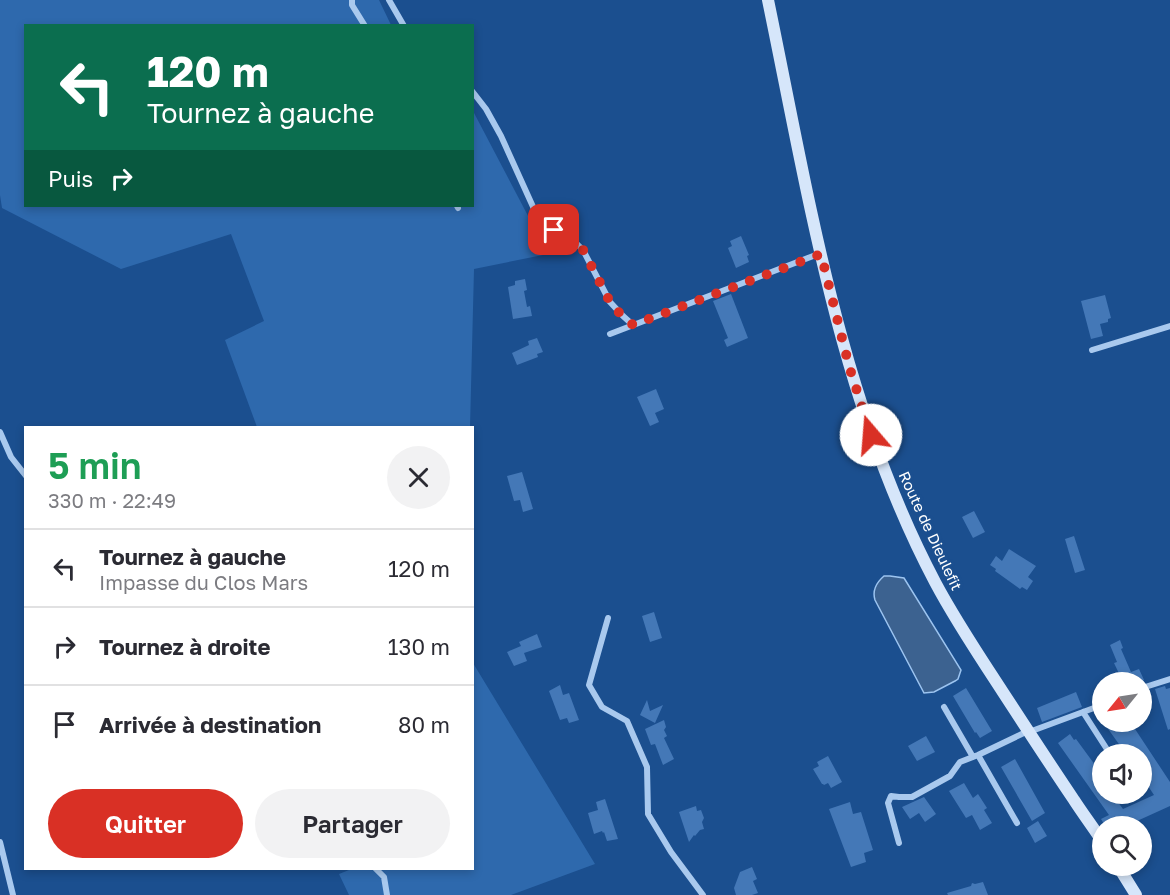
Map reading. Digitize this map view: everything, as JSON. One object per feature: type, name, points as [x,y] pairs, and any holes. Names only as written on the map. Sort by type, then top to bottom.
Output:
[{"type":"main road","name":"Route de Dieulefit","points":[[768,0],[821,254],[849,366],[871,435],[897,503],[940,592],[1028,731],[1092,826]]},
{"type":"main road","name":"Route de Dieulefit","points":[[1074,799],[1092,834]]},
{"type":"main road","points":[[1116,876],[1127,895]]},
{"type":"main road","points":[[1124,876],[1136,895]]},
{"type":"street","points":[[352,0],[352,5],[364,24]]},
{"type":"street","points":[[389,0],[403,24]]},
{"type":"street","points":[[474,94],[486,109],[501,136],[539,220],[570,237],[583,250],[610,302],[633,325]]},
{"type":"street","points":[[610,334],[821,254]]},
{"type":"street","points":[[1092,350],[1170,326]]},
{"type":"street","points":[[0,432],[11,457],[24,473]]},
{"type":"street","points":[[608,618],[589,685],[602,707],[627,721],[647,767],[648,814],[671,852],[703,895]]},
{"type":"street","points":[[1152,685],[1170,679]]},
{"type":"street","points":[[944,707],[1017,823]]},
{"type":"street","points":[[899,843],[888,803],[891,796],[899,798],[912,796],[950,776],[960,762],[1028,731],[1092,709]]},
{"type":"street","points":[[1083,712],[1104,744]]},
{"type":"street","points":[[0,842],[13,895]]},
{"type":"street","points":[[377,870],[384,877],[387,895]]},
{"type":"shaded area","points":[[0,0],[379,0],[391,24],[24,24],[24,207],[474,207],[474,113],[548,254],[474,269],[470,426],[257,426],[225,340],[264,321],[231,234],[121,269],[2,208],[0,195]]},
{"type":"shaded area","points":[[884,576],[904,578],[961,670],[958,679],[934,692],[924,693],[875,600],[876,586]]},
{"type":"shaded area","points":[[474,665],[595,864],[511,895],[349,895],[339,874],[349,870],[474,870]]},
{"type":"building","points":[[741,236],[749,255],[747,256],[749,262],[736,268],[728,248],[732,246],[730,241]]},
{"type":"building","points":[[525,279],[527,290],[524,291],[527,307],[530,306],[532,316],[513,319],[508,287],[515,285],[515,281]]},
{"type":"building","points":[[731,294],[748,338],[727,347],[724,340],[728,338],[713,301]]},
{"type":"building","points":[[1105,295],[1111,318],[1108,322],[1100,324],[1103,336],[1091,339],[1081,301]]},
{"type":"building","points":[[537,338],[543,352],[537,354],[538,357],[517,365],[512,353],[529,345],[528,341]]},
{"type":"building","points":[[656,389],[664,409],[655,413],[659,422],[650,426],[637,397]]},
{"type":"building","points":[[522,472],[533,509],[523,512],[520,500],[514,501],[507,476]]},
{"type":"building","points":[[974,511],[985,532],[973,538],[962,517]]},
{"type":"building","points":[[1074,536],[1085,570],[1075,573],[1065,539]]},
{"type":"building","points":[[1009,549],[1036,566],[1028,577],[1033,581],[1027,590],[1022,587],[1020,589],[990,565],[996,556],[1002,561]]},
{"type":"building","points":[[654,612],[662,638],[650,642],[642,616]]},
{"type":"building","points":[[537,634],[542,647],[524,653],[527,661],[514,666],[507,652],[521,646],[519,642]]},
{"type":"building","points":[[1120,640],[1123,648],[1121,649],[1131,672],[1118,672],[1110,645]]},
{"type":"building","points":[[560,685],[563,695],[569,693],[579,720],[569,723],[567,718],[560,720],[549,691]]},
{"type":"building","points":[[1165,686],[1166,689],[1170,688],[1170,729],[1168,730],[1155,689]]},
{"type":"building","points":[[966,688],[992,731],[980,738],[953,696]]},
{"type":"building","points":[[1076,692],[1082,707],[1042,722],[1037,708]]},
{"type":"building","points":[[647,700],[650,711],[663,705],[655,723],[640,715]]},
{"type":"building","points":[[664,720],[666,727],[664,730],[667,736],[664,738],[674,759],[663,765],[655,744],[651,745],[645,729]]},
{"type":"building","points":[[1110,732],[1137,732],[1145,744],[1119,744]]},
{"type":"building","points":[[1070,734],[1074,740],[1076,739],[1092,761],[1092,791],[1058,743]]},
{"type":"building","points":[[926,736],[935,752],[917,761],[908,746]]},
{"type":"building","points":[[1152,755],[1170,782],[1170,806],[1148,816],[1107,816],[1109,815],[1101,804],[1119,804],[1123,809],[1134,804],[1152,804],[1154,795],[1152,792]]},
{"type":"building","points":[[828,756],[842,782],[831,788],[828,783],[822,784],[813,769],[819,766],[817,762]]},
{"type":"building","points":[[1015,759],[1045,813],[1032,821],[1001,767]]},
{"type":"building","points":[[964,783],[973,798],[978,794],[987,808],[984,810],[992,823],[980,830],[972,815],[966,818],[949,791]]},
{"type":"building","points":[[924,797],[936,814],[925,822],[919,813],[910,819],[902,807]]},
{"type":"building","points":[[605,799],[618,839],[607,841],[602,831],[594,834],[588,813],[598,810],[596,802]]},
{"type":"building","points":[[850,802],[853,814],[861,812],[873,850],[864,853],[866,862],[851,867],[829,809]]},
{"type":"building","points":[[696,806],[697,811],[701,810],[704,818],[702,822],[704,829],[694,835],[689,842],[679,812]]},
{"type":"building","points":[[1038,821],[1047,836],[1035,843],[1027,828]]},
{"type":"building","points":[[752,867],[757,879],[753,881],[758,893],[736,895],[734,888],[740,872]]},
{"type":"building","points":[[983,882],[988,895],[948,895],[947,893],[971,886],[972,883]]},
{"type":"route","points":[[554,230],[570,237],[583,250],[610,302],[633,325],[821,254],[849,366],[871,435]]}]
